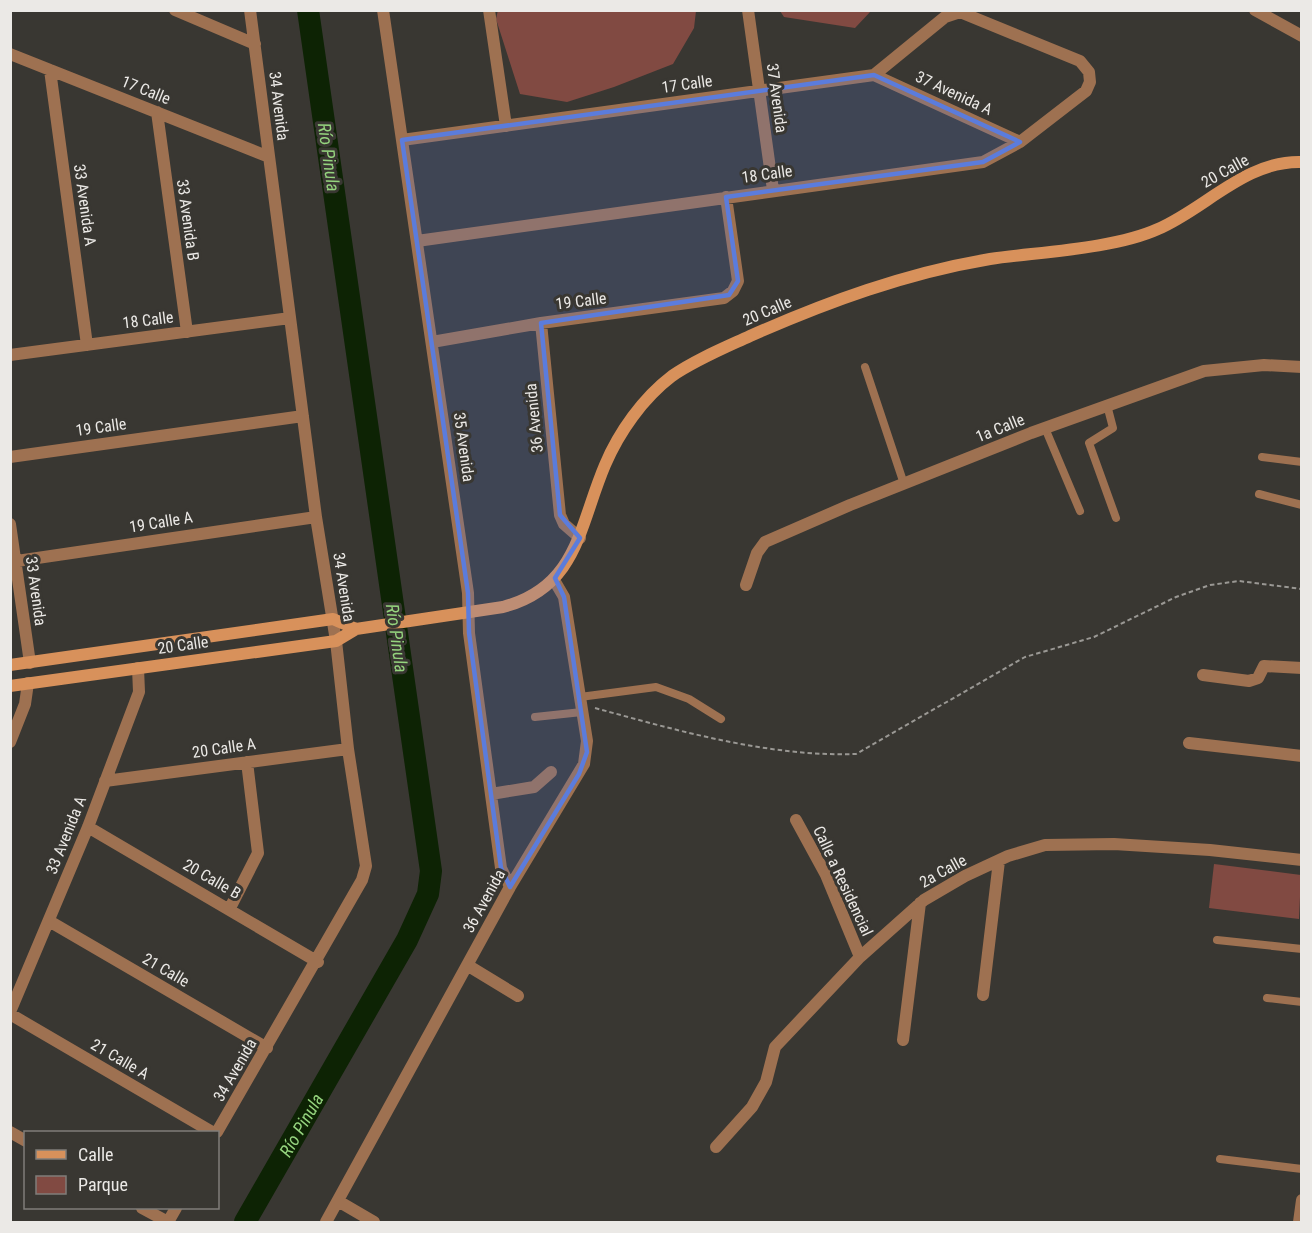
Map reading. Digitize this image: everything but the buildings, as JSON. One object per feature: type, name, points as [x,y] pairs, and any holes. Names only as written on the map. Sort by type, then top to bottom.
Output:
[{"type":"main road","name":"20 Calle","points":[[10,686],[336,641],[356,629],[469,613],[525,602],[554,580],[566,564],[580,538],[605,464],[635,413],[671,377],[718,350],[783,321],[864,290],[931,270],[1120,240],[1157,230],[1229,185],[1263,170],[1302,162]]},
{"type":"main road","name":"20 Calle","points":[[10,666],[333,619]]},
{"type":"main road","points":[[333,619],[356,629]]},
{"type":"main road","points":[[28,683],[32,672],[74,657]]},
{"type":"street","points":[[175,10],[255,44]]},
{"type":"street","name":"34 Avenida","points":[[219,1131],[318,962],[362,880],[366,866],[348,749],[333,619],[316,517],[250,10]]},
{"type":"street","name":"35 Avenida","points":[[383,10],[468,593],[469,633],[501,868],[510,886]]},
{"type":"street","points":[[489,10],[506,126]]},
{"type":"street","name":"37 Avenida","points":[[748,10],[773,190]]},
{"type":"street","points":[[1255,10],[1302,36]]},
{"type":"street","name":"18 Calle","points":[[417,241],[983,162],[1020,142],[1086,91],[1090,77],[1087,68],[1080,61],[965,12],[955,12],[945,17],[874,75]]},
{"type":"street","name":"17 Calle","points":[[10,54],[269,158]]},
{"type":"street","name":"33 Avenida A","points":[[50,70],[87,345]]},
{"type":"street","name":"17 Calle","points":[[402,140],[874,75]]},
{"type":"street","name":"37 Avenida A","points":[[874,75],[1020,142]]},
{"type":"street","name":"33 Avenida B","points":[[157,112],[187,332]]},
{"type":"street","name":"19 Calle","points":[[432,342],[541,323],[719,300],[733,291],[738,281],[726,197]]},
{"type":"street","name":"18 Calle","points":[[10,355],[290,318]]},
{"type":"street","name":"36 Avenida","points":[[541,323],[560,515],[564,524],[580,538]]},
{"type":"street","name":"1a Calle","points":[[746,585],[758,553],[765,542],[1045,428],[1204,371],[1264,364],[1302,367]]},
{"type":"street","name":"19 Calle","points":[[10,457],[303,416]]},
{"type":"street","name":"19 Calle A","points":[[13,562],[316,517]]},
{"type":"street","name":"33 Avenida","points":[[10,524],[13,562],[30,663]]},
{"type":"street","name":"36 Avenida","points":[[326,1222],[510,886],[584,764],[587,741],[564,597],[554,580]]},
{"type":"street","points":[[1203,675],[1249,681],[1258,678],[1264,666],[1302,668]]},
{"type":"street","name":"33 Avenida A","points":[[10,1013],[88,827],[139,692],[138,668]]},
{"type":"street","points":[[10,742],[25,704],[28,683]]},
{"type":"street","points":[[1189,743],[1302,756]]},
{"type":"street","name":"20 Calle A","points":[[105,781],[348,749]]},
{"type":"street","points":[[230,908],[258,854],[247,762]]},
{"type":"street","points":[[491,794],[534,787],[551,772]]},
{"type":"street","name":"Calle a Residencial","points":[[796,820],[826,875],[860,957]]},
{"type":"street","name":"20 Calle B","points":[[88,827],[230,908],[318,962]]},
{"type":"street","name":"2a Calle","points":[[716,1147],[752,1107],[766,1082],[775,1047],[860,957],[920,903],[965,876],[1045,845],[1114,844],[1210,850],[1302,860]]},
{"type":"street","points":[[983,995],[999,861]]},
{"type":"street","points":[[903,1040],[920,903]]},
{"type":"street","name":"21 Calle","points":[[49,921],[267,1048]]},
{"type":"street","points":[[467,965],[518,996]]},
{"type":"street","name":"21 Calle A","points":[[10,1013],[210,1131]]},
{"type":"street","points":[[10,1132],[24,1140]]},
{"type":"street","points":[[1299,1222],[1302,1200]]},
{"type":"street","points":[[338,1201],[374,1222]]},
{"type":"street","points":[[144,1209],[168,1222]]},
{"type":"lane","points":[[865,367],[904,484]]},
{"type":"lane","points":[[1107,405],[1113,428],[1089,443],[1116,518]]},
{"type":"lane","points":[[1045,428],[1080,511]]},
{"type":"lane","points":[[1262,457],[1302,462]]},
{"type":"lane","points":[[1258,494],[1302,505]]},
{"type":"lane","points":[[535,717],[656,687],[689,699],[721,719]]},
{"type":"lane","points":[[1216,940],[1302,949]]},
{"type":"lane","points":[[1267,998],[1302,1002]]},
{"type":"lane","points":[[1220,1159],[1302,1169]]},
{"type":"path","points":[[581,704],[709,739],[832,755],[856,754],[1025,657],[1094,637],[1176,597],[1210,585],[1239,581],[1302,589]]},
{"type":"highlighted area","points":[[874,75],[1020,142],[983,162],[726,197],[738,281],[729,295],[541,323],[560,515],[580,538],[555,578],[564,597],[587,752],[579,774],[510,887],[501,868],[469,633],[468,593],[402,140]]},
{"type":"green space","points":[[498,10],[696,11],[694,28],[673,64],[567,102],[520,94],[496,19]]},
{"type":"green space","points":[[780,11],[871,11],[855,28],[784,17]]},
{"type":"green space","points":[[1214,864],[1301,875],[1299,919],[1209,908]]},
{"type":"waterway","name":"Río Pinula","points":[[245,1222],[407,940],[428,894],[431,871],[308,10]]}]
